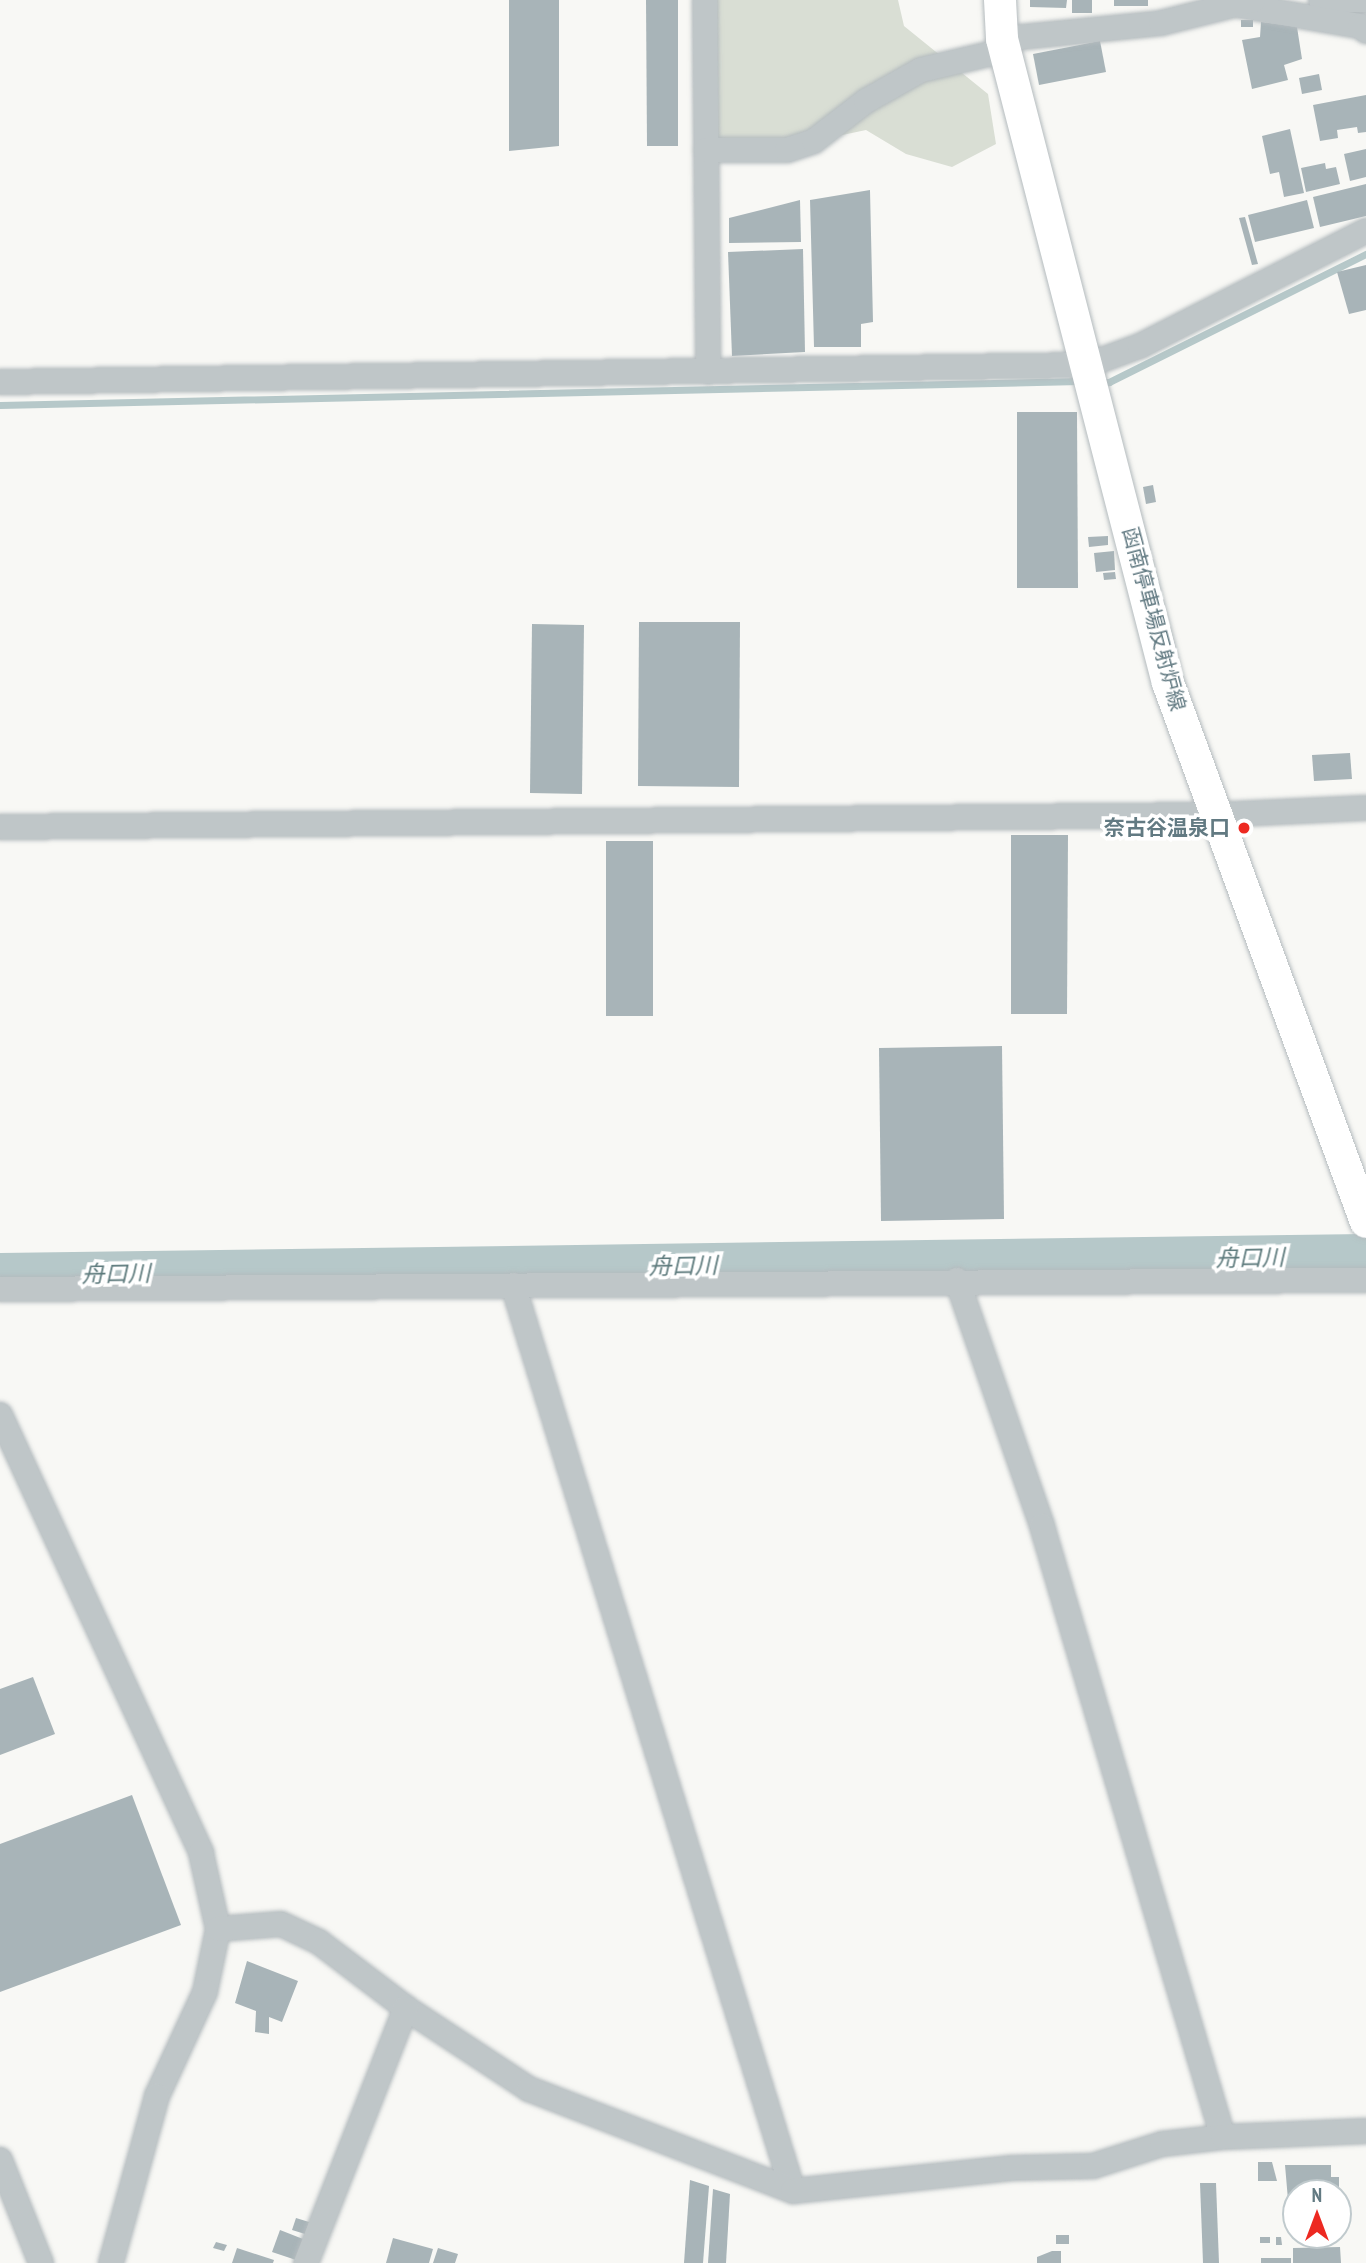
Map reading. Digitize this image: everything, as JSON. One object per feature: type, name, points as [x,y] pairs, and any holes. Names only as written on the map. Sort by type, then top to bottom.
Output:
[{"type":"main road","name":"函南停車場反射炉線","points":[[1000,0],[1004,44],[1168,683],[1366,1222]]},
{"type":"street","points":[[705,0],[708,372]]},
{"type":"street","points":[[1321,0],[1366,0]]},
{"type":"street","points":[[706,150],[787,150],[814,141],[866,101],[921,70],[1004,44],[1162,11],[1245,2],[1360,26],[1366,31]]},
{"type":"street","points":[[0,382],[708,372],[1091,375],[1140,346],[1366,231]]},
{"type":"street","points":[[0,827],[1216,815],[1366,808]]},
{"type":"street","points":[[0,1289],[957,1280],[1366,1280]]},
{"type":"street","points":[[957,1280],[1042,1526],[1223,2137]]},
{"type":"street","points":[[513,1285],[793,2191]]},
{"type":"street","points":[[0,1415],[201,1853],[218,1929],[205,1992],[157,2096],[111,2263]]},
{"type":"street","points":[[218,1929],[281,1924],[319,1942],[406,2008],[529,2089],[793,2191],[1012,2168],[1093,2166],[1162,2144],[1223,2137],[1366,2131]]},
{"type":"street","points":[[306,2263],[406,2008]]},
{"type":"street","points":[[0,2160],[41,2263]]},
{"type":"shaded area","points":[[706,0],[898,0],[904,26],[988,94],[996,144],[952,167],[906,154],[866,130],[814,141],[715,142]]},
{"type":"building","points":[[509,0],[559,0],[559,146],[509,151]]},
{"type":"building","points":[[646,0],[678,0],[678,146],[647,146]]},
{"type":"building","points":[[1030,0],[1067,0],[1066,8],[1030,7]]},
{"type":"building","points":[[1072,0],[1092,0],[1092,13],[1072,13]]},
{"type":"building","points":[[1114,0],[1148,0],[1148,6],[1114,6]]},
{"type":"building","points":[[1241,20],[1253,20],[1253,27],[1241,27]]},
{"type":"building","points":[[1261,22],[1297,27],[1302,59],[1284,65],[1288,80],[1252,89],[1242,40],[1260,37]]},
{"type":"building","points":[[1100,41],[1106,72],[1039,85],[1033,54]]},
{"type":"building","points":[[1319,74],[1322,90],[1302,94],[1299,78]]},
{"type":"building","points":[[1366,95],[1366,132],[1358,133],[1357,127],[1337,130],[1338,138],[1320,141],[1313,105]]},
{"type":"building","points":[[1290,129],[1304,193],[1284,197],[1279,172],[1270,174],[1262,136]]},
{"type":"building","points":[[1366,149],[1366,177],[1350,181],[1344,154]]},
{"type":"building","points":[[1325,163],[1326,169],[1336,167],[1340,184],[1306,192],[1301,168]]},
{"type":"building","points":[[1366,184],[1366,216],[1320,227],[1313,197]]},
{"type":"building","points":[[870,190],[873,322],[861,324],[861,347],[814,347],[810,200]]},
{"type":"building","points":[[800,200],[801,242],[729,243],[729,218]]},
{"type":"building","points":[[1307,200],[1314,228],[1255,242],[1248,215]]},
{"type":"building","points":[[1245,217],[1258,264],[1252,265],[1239,218]]},
{"type":"building","points":[[803,249],[805,352],[732,356],[728,252]]},
{"type":"building","points":[[1366,265],[1366,310],[1349,314],[1337,272]]},
{"type":"building","points":[[1017,412],[1077,412],[1078,588],[1017,588]]},
{"type":"building","points":[[1153,485],[1156,502],[1146,504],[1143,487]]},
{"type":"building","points":[[1108,536],[1108,545],[1089,547],[1088,537]]},
{"type":"building","points":[[1114,551],[1115,570],[1096,572],[1094,553]]},
{"type":"building","points":[[1115,572],[1116,579],[1104,580],[1103,573]]},
{"type":"building","points":[[639,622],[740,622],[739,787],[638,786]]},
{"type":"building","points":[[532,624],[584,625],[582,794],[530,793]]},
{"type":"building","points":[[1350,753],[1352,779],[1314,781],[1312,755]]},
{"type":"building","points":[[1011,835],[1068,835],[1067,1014],[1011,1014]]},
{"type":"building","points":[[606,841],[653,841],[653,1016],[606,1016]]},
{"type":"building","points":[[1002,1046],[1004,1219],[881,1221],[879,1048]]},
{"type":"building","points":[[33,1677],[55,1734],[0,1755],[0,1689]]},
{"type":"building","points":[[132,1795],[181,1925],[0,1992],[0,1844]]},
{"type":"building","points":[[247,1961],[298,1981],[282,2022],[269,2017],[269,2034],[255,2032],[256,2011],[235,2003]]},
{"type":"building","points":[[1258,2162],[1272,2162],[1277,2181],[1258,2181]]},
{"type":"building","points":[[1285,2165],[1331,2165],[1331,2177],[1339,2177],[1339,2179],[1286,2179]]},
{"type":"building","points":[[690,2180],[709,2186],[703,2263],[684,2263]]},
{"type":"building","points":[[1200,2183],[1216,2183],[1219,2263],[1203,2263]]},
{"type":"building","points":[[713,2189],[730,2194],[726,2263],[708,2263]]},
{"type":"building","points":[[296,2218],[309,2222],[305,2234],[292,2230]]},
{"type":"building","points":[[280,2230],[303,2239],[296,2260],[272,2252]]},
{"type":"building","points":[[1056,2235],[1069,2235],[1069,2244],[1056,2244]]},
{"type":"building","points":[[1260,2237],[1270,2237],[1270,2243],[1260,2243]]},
{"type":"building","points":[[1276,2237],[1281,2237],[1282,2245],[1276,2245]]},
{"type":"building","points":[[393,2238],[433,2249],[429,2263],[386,2263]]},
{"type":"building","points":[[216,2242],[227,2245],[224,2251],[213,2248]]},
{"type":"building","points":[[237,2248],[274,2260],[273,2263],[232,2263]]},
{"type":"building","points":[[438,2248],[458,2254],[455,2263],[433,2263]]},
{"type":"building","points":[[1293,2249],[1340,2249],[1341,2263],[1293,2263]]},
{"type":"building","points":[[1052,2251],[1061,2251],[1061,2263],[1037,2263],[1037,2257]]},
{"type":"building","points":[[1261,2258],[1291,2258],[1291,2263],[1261,2263]]},
{"type":"waterway","points":[[1099,382],[1109,382],[1366,254]]},
{"type":"waterway","points":[[0,405],[1080,381]]},
{"type":"waterway","name":"舟口川","points":[[0,1275],[1366,1256]]},
{"type":"place","name":"奈古谷温泉口","points":[[1244,828]]}]
